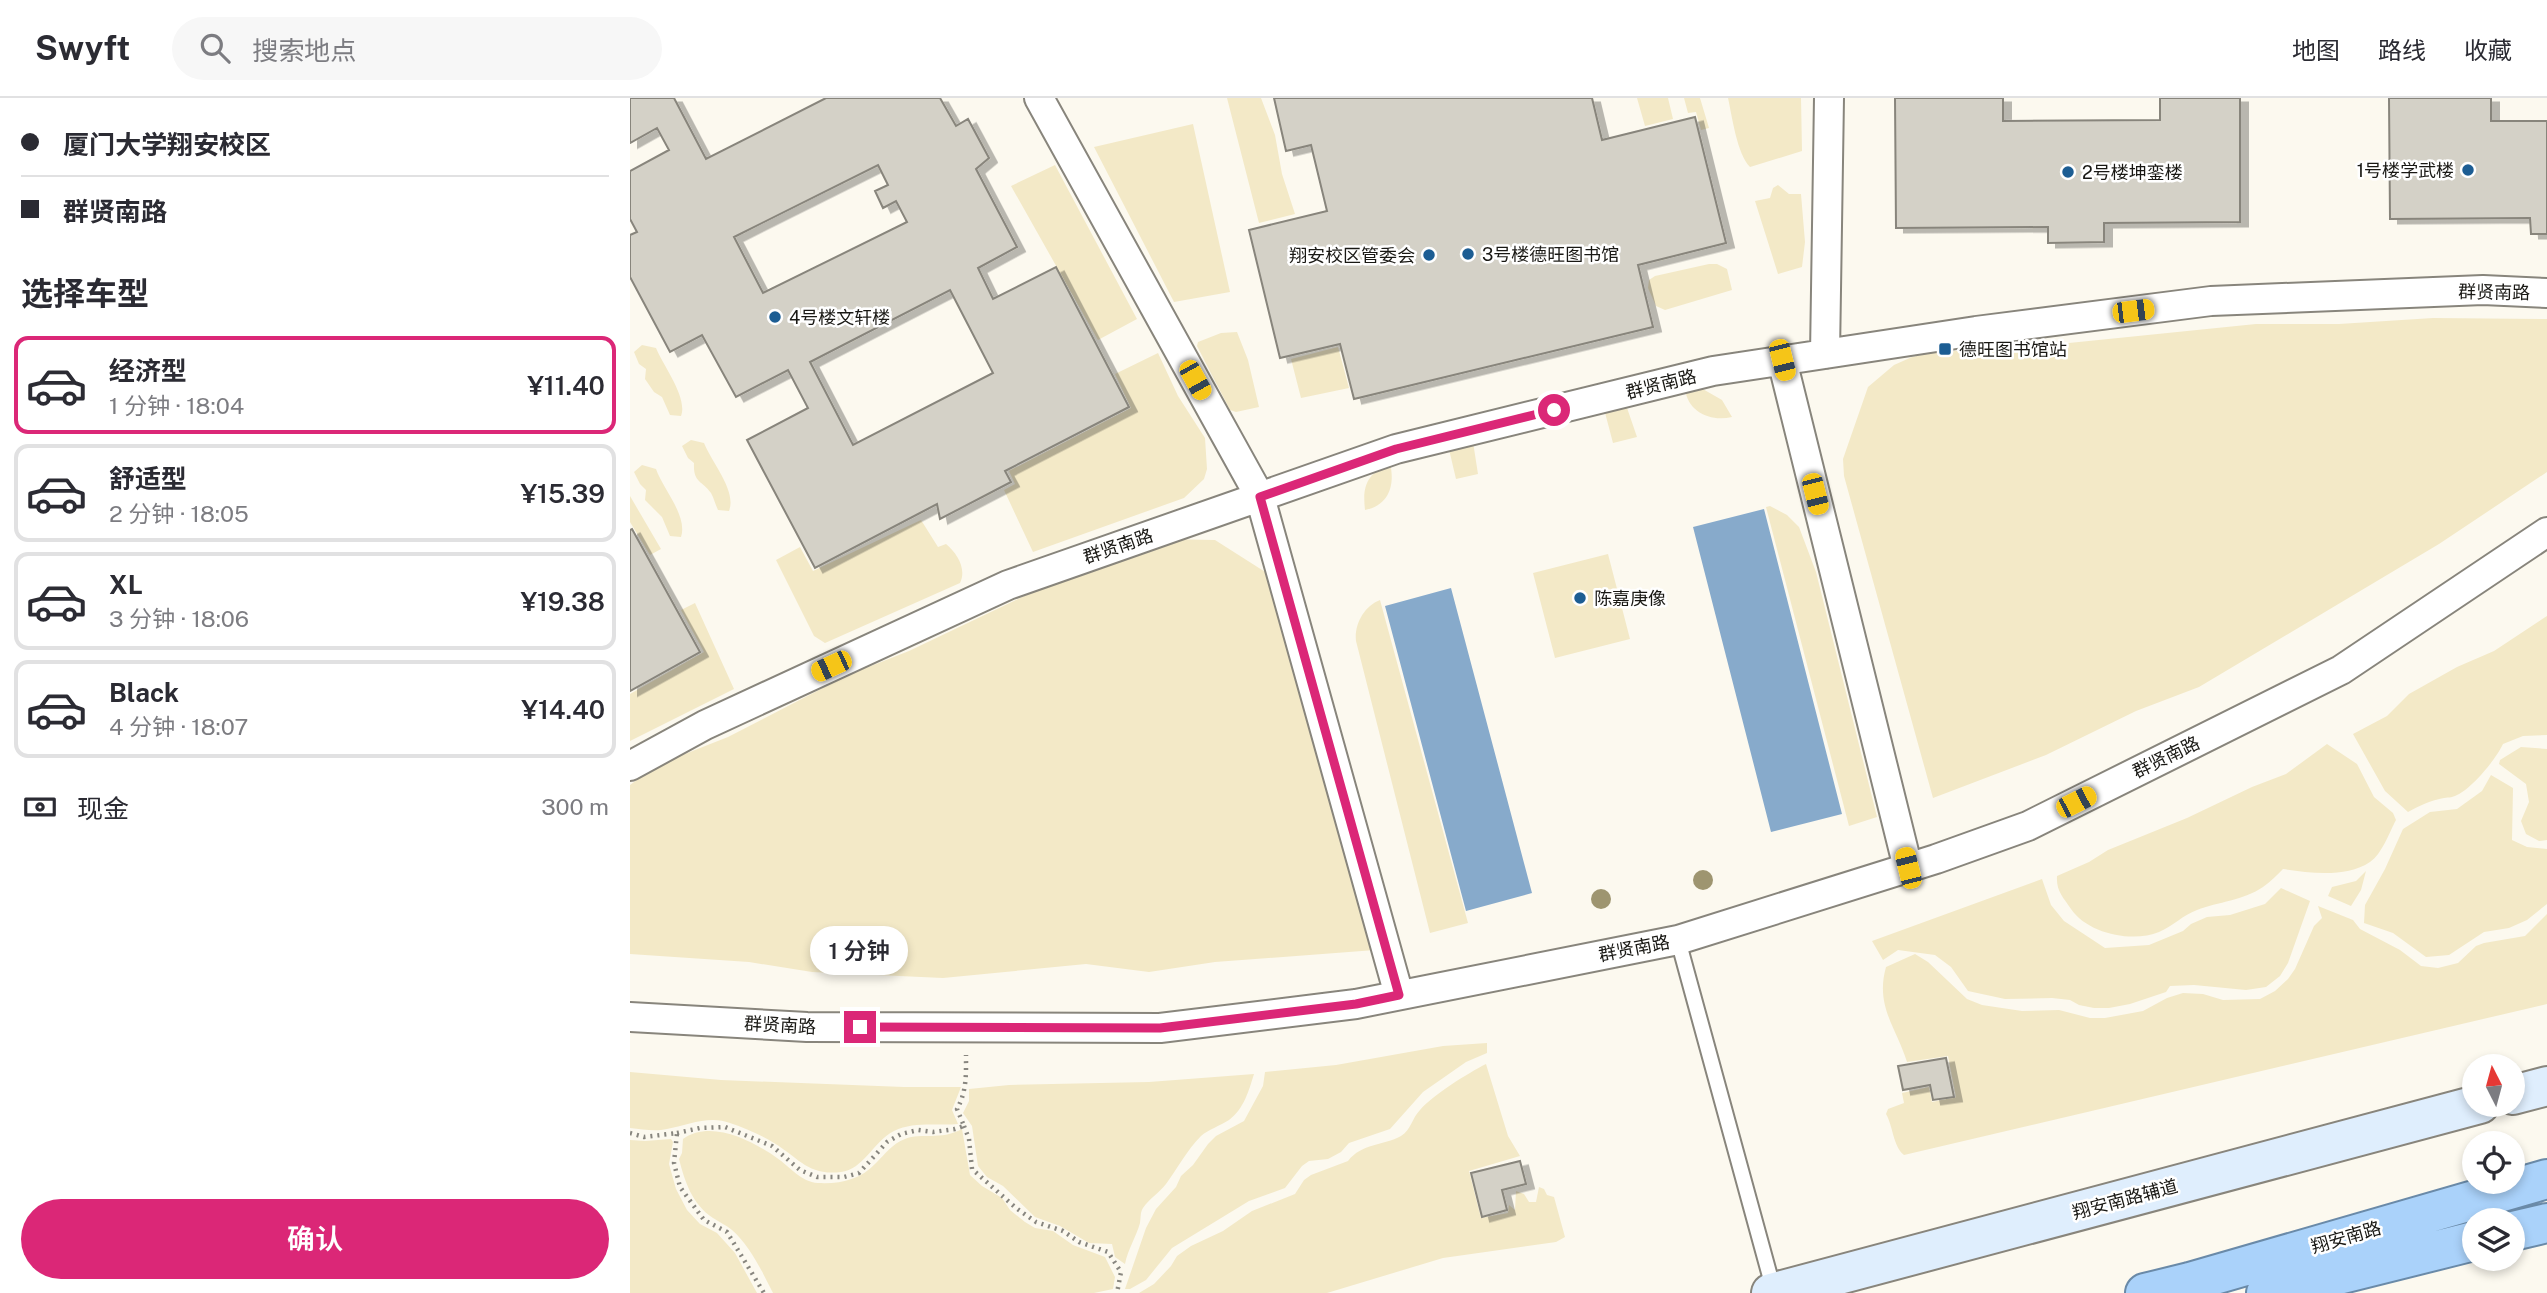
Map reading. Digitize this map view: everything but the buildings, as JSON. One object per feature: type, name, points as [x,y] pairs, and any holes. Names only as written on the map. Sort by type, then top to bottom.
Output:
[{"type":"highway","name":"翔安南路","points":[[2145,1293],[2547,1179]]},
{"type":"highway","points":[[2525,1228],[2547,1223]]},
{"type":"highway","name":"翔安南路","points":[[2266,1293],[2462,1244]]},
{"type":"main road","points":[[2525,1092],[2547,1086]]},
{"type":"main road","name":"翔安南路辅道","points":[[1773,1293],[2462,1109]]},
{"type":"street","points":[[1039,98],[1260,497],[1399,995]]},
{"type":"street","points":[[1825,354],[1829,98]]},
{"type":"street","name":"群贤南路","points":[[630,766],[705,725],[1008,585],[1396,449],[1713,371],[1976,331],[2211,301],[2483,290],[2547,293]]},
{"type":"street","points":[[1782,360],[1908,868]]},
{"type":"street","name":"群贤南路","points":[[630,1017],[807,1027],[1160,1028],[1356,1004],[1678,940],[1908,868],[2028,826],[2341,670],[2547,532]]},
{"type":"lane","points":[[1678,940],[1773,1293]]},
{"type":"path","points":[[966,1027],[965,1087],[957,1109],[969,1139],[972,1169],[1036,1222],[1108,1252],[1121,1272],[1117,1293]]},
{"type":"path","points":[[630,1133],[644,1137],[725,1127],[772,1146],[800,1170],[817,1178],[844,1177],[859,1173],[887,1142],[901,1134],[964,1126]]},
{"type":"path","points":[[677,1133],[674,1163],[680,1187],[704,1220],[727,1232],[764,1293]]},
{"type":"shaded area","points":[[1227,98],[1261,98],[1275,135],[1282,174],[1295,214],[1259,223]]},
{"type":"shaded area","points":[[1637,98],[1668,98],[1673,119],[1645,126]]},
{"type":"shaded area","points":[[1684,98],[1700,98],[1709,128],[1701,130],[1696,112],[1688,113]]},
{"type":"shaded area","points":[[1728,98],[1801,98],[1802,151],[1750,167],[1738,144]]},
{"type":"shaded area","points":[[1193,124],[1230,292],[1174,302],[1094,147]]},
{"type":"shaded area","points":[[1055,165],[1137,319],[1098,340],[1011,186]]},
{"type":"shaded area","points":[[1778,185],[1789,194],[1801,194],[1805,242],[1802,267],[1778,274],[1755,201],[1770,198],[1773,188]]},
{"type":"shaded area","points":[[1717,264],[1727,269],[1732,290],[1665,310],[1656,306],[1648,288],[1649,280],[1655,276]]},
{"type":"shaded area","points":[[2433,318],[2547,319],[2547,472],[2439,544],[2199,687],[2136,711],[2046,755],[1933,798],[1844,476],[1843,459],[1868,387],[1894,365],[1934,352],[2030,347],[2256,324],[2339,324]]},
{"type":"shaded area","points":[[1237,332],[1248,360],[1259,407],[1236,412],[1230,410],[1197,346],[1198,342],[1221,333]]},
{"type":"shaded area","points":[[642,345],[656,348],[681,400],[681,416],[670,415],[662,397],[654,392],[645,379],[646,369],[639,364],[634,352]]},
{"type":"shaded area","points":[[1338,347],[1349,388],[1301,398],[1291,359]]},
{"type":"shaded area","points":[[1158,353],[1178,396],[1205,438],[1207,469],[1204,479],[1184,498],[1033,552],[1004,490],[1015,484],[1009,471],[1131,408],[1115,374]]},
{"type":"shaded area","points":[[1701,388],[1722,400],[1732,417],[1716,418],[1701,414],[1695,409],[1685,389]]},
{"type":"shaded area","points":[[1625,402],[1637,437],[1613,443],[1603,405]]},
{"type":"shaded area","points":[[691,440],[704,443],[727,486],[731,503],[729,511],[718,510],[711,493],[697,478],[694,463],[682,446]]},
{"type":"shaded area","points":[[1473,442],[1478,474],[1456,479],[1448,445]]},
{"type":"shaded area","points":[[1390,463],[1392,478],[1389,492],[1380,504],[1365,510],[1368,481],[1376,471]]},
{"type":"shaded area","points":[[642,465],[656,469],[681,520],[681,537],[670,536],[662,517],[645,500],[646,490],[634,472]]},
{"type":"shaded area","points":[[630,496],[661,549],[650,555],[630,522]]},
{"type":"shaded area","points":[[1770,506],[1787,515],[1799,527],[1816,572],[1877,817],[1849,826],[1766,507]]},
{"type":"shaded area","points":[[921,520],[938,547],[946,544],[954,552],[962,567],[960,583],[825,643],[814,636],[776,560],[800,547],[813,571]]},
{"type":"shaded area","points":[[1162,539],[1215,540],[1270,575],[1335,791],[1362,918],[1375,950],[1215,962],[1149,972],[1086,964],[943,978],[812,972],[749,962],[630,954],[630,785],[657,765],[728,737],[848,675],[909,651],[1041,588]]},
{"type":"shaded area","points":[[1608,554],[1630,639],[1555,658],[1533,573]]},
{"type":"shaded area","points":[[1380,600],[1468,923],[1430,933],[1356,641],[1361,617],[1369,607]]},
{"type":"shaded area","points":[[695,603],[734,689],[630,741],[630,694],[704,652],[681,610]]},
{"type":"shaded area","points":[[2547,616],[2547,735],[2523,736],[2503,744],[2495,758],[2461,793],[2408,812],[2385,791],[2353,734],[2387,716],[2409,694],[2457,667],[2494,651]]},
{"type":"shaded area","points":[[2327,744],[2357,764],[2374,797],[2393,813],[2396,820],[2382,849],[2370,862],[2339,872],[2316,873],[2283,869],[2256,891],[2192,912],[2159,932],[2137,937],[2112,934],[2088,925],[2071,909],[2061,894],[2057,876],[2108,850],[2286,774]]},
{"type":"shaded area","points":[[2521,747],[2547,749],[2547,840],[2539,841],[2526,834],[2521,821],[2529,802],[2526,784],[2499,764],[2500,760]]},
{"type":"shaded area","points":[[2491,775],[2513,788],[2512,840],[2527,847],[2547,849],[2547,904],[2527,920],[2509,928],[2484,932],[2449,955],[2426,957],[2393,933],[2364,923],[2365,905],[2403,829],[2430,812],[2457,809],[2482,791]]},
{"type":"shaded area","points":[[2366,871],[2361,890],[2351,906],[2328,896],[2332,887],[2356,881]]},
{"type":"shaded area","points":[[2042,879],[2051,905],[2064,921],[2105,948],[2149,945],[2183,931],[2207,917],[2230,915],[2265,904],[2281,888],[2310,901],[2288,963],[2280,976],[2266,987],[2246,990],[2194,985],[2170,986],[2166,992],[2109,1008],[2094,1008],[2070,1000],[2052,998],[2005,999],[1968,991],[1951,967],[1935,955],[1898,950],[1883,960],[1872,941]]},
{"type":"shaded area","points":[[2318,906],[2353,920],[2360,929],[2400,950],[2421,966],[2438,968],[2458,963],[2476,946],[2484,943],[2525,936],[2547,914],[2547,1004],[1904,1155],[1900,1151],[1886,1114],[1888,1109],[1904,1103],[1902,1093],[1929,1087],[1932,1102],[1956,1097],[1948,1056],[1907,1062],[1885,1005],[1883,981],[1886,967],[1915,954],[1928,962],[1967,999],[1982,1005],[2022,1011],[2059,1010],[2090,1018],[2143,1011],[2183,993],[2203,994],[2223,1000],[2260,999],[2275,991],[2295,969],[2314,926],[2322,918]]},
{"type":"shaded area","points":[[1487,1043],[1487,1053],[1466,1062],[1423,1092],[1390,1129],[1349,1143],[1341,1152],[1328,1159],[1309,1161],[1285,1188],[1249,1201],[1172,1248],[1146,1280],[1125,1289],[1146,1228],[1156,1209],[1216,1136],[1244,1121],[1263,1086],[1265,1072],[1336,1065],[1443,1046]]},
{"type":"shaded area","points":[[1486,1064],[1508,1136],[1520,1156],[1469,1171],[1481,1218],[1508,1213],[1509,1205],[1515,1210],[1516,1191],[1524,1194],[1529,1202],[1536,1202],[1539,1187],[1544,1189],[1547,1195],[1554,1197],[1565,1237],[1556,1242],[1443,1258],[1327,1293],[1139,1293],[1154,1284],[1177,1256],[1191,1246],[1223,1231],[1252,1211],[1295,1194],[1304,1180],[1311,1175],[1348,1161],[1366,1148],[1401,1136],[1417,1113],[1433,1098]]},
{"type":"shaded area","points":[[630,1072],[721,1080],[961,1087],[952,1110],[958,1124],[918,1125],[894,1131],[880,1141],[856,1166],[830,1173],[812,1169],[764,1137],[722,1121],[698,1121],[658,1130],[630,1128]]},
{"type":"shaded area","points":[[1254,1074],[1239,1110],[1229,1120],[1201,1136],[1166,1184],[1143,1208],[1125,1264],[1115,1257],[1112,1244],[1089,1243],[1060,1226],[1035,1217],[1003,1186],[987,1177],[978,1166],[972,1126],[963,1113],[969,1101],[969,1089],[1009,1085],[1149,1082]]},
{"type":"shaded area","points":[[962,1129],[970,1175],[1002,1198],[1010,1210],[1025,1222],[1035,1228],[1053,1231],[1073,1245],[1105,1257],[1115,1277],[1113,1289],[1094,1293],[773,1293],[744,1244],[732,1230],[713,1218],[695,1199],[679,1159],[683,1139],[694,1133],[719,1132],[756,1145],[806,1180],[835,1183],[850,1180],[870,1169],[900,1141],[918,1136],[946,1135]]},
{"type":"shaded area","points":[[671,1139],[673,1142],[669,1164],[676,1189],[687,1210],[700,1224],[717,1233],[735,1253],[757,1293],[630,1293],[630,1140]]},
{"type":"water","points":[[1764,509],[1842,814],[1771,832],[1693,527]]},
{"type":"water","points":[[1451,588],[1532,893],[1466,911],[1385,606]]},
{"type":"place","name":"1号楼学武楼","points":[[2468,170]]},
{"type":"place","name":"2号楼坤銮楼","points":[[2068,172]]},
{"type":"place","name":"3号楼德旺图书馆","points":[[1468,254]]},
{"type":"place","name":"翔安校区管委会","points":[[1429,255]]},
{"type":"place","name":"4号楼文轩楼","points":[[775,317]]},
{"type":"place","name":"德旺图书馆站","points":[[1945,349]]},
{"type":"place","name":"陈嘉庚像","points":[[1580,598]]},
{"type":"route","points":[[860,1027],[1160,1028],[1356,1004],[1399,995],[1260,497],[1396,449],[1554,410]]}]
